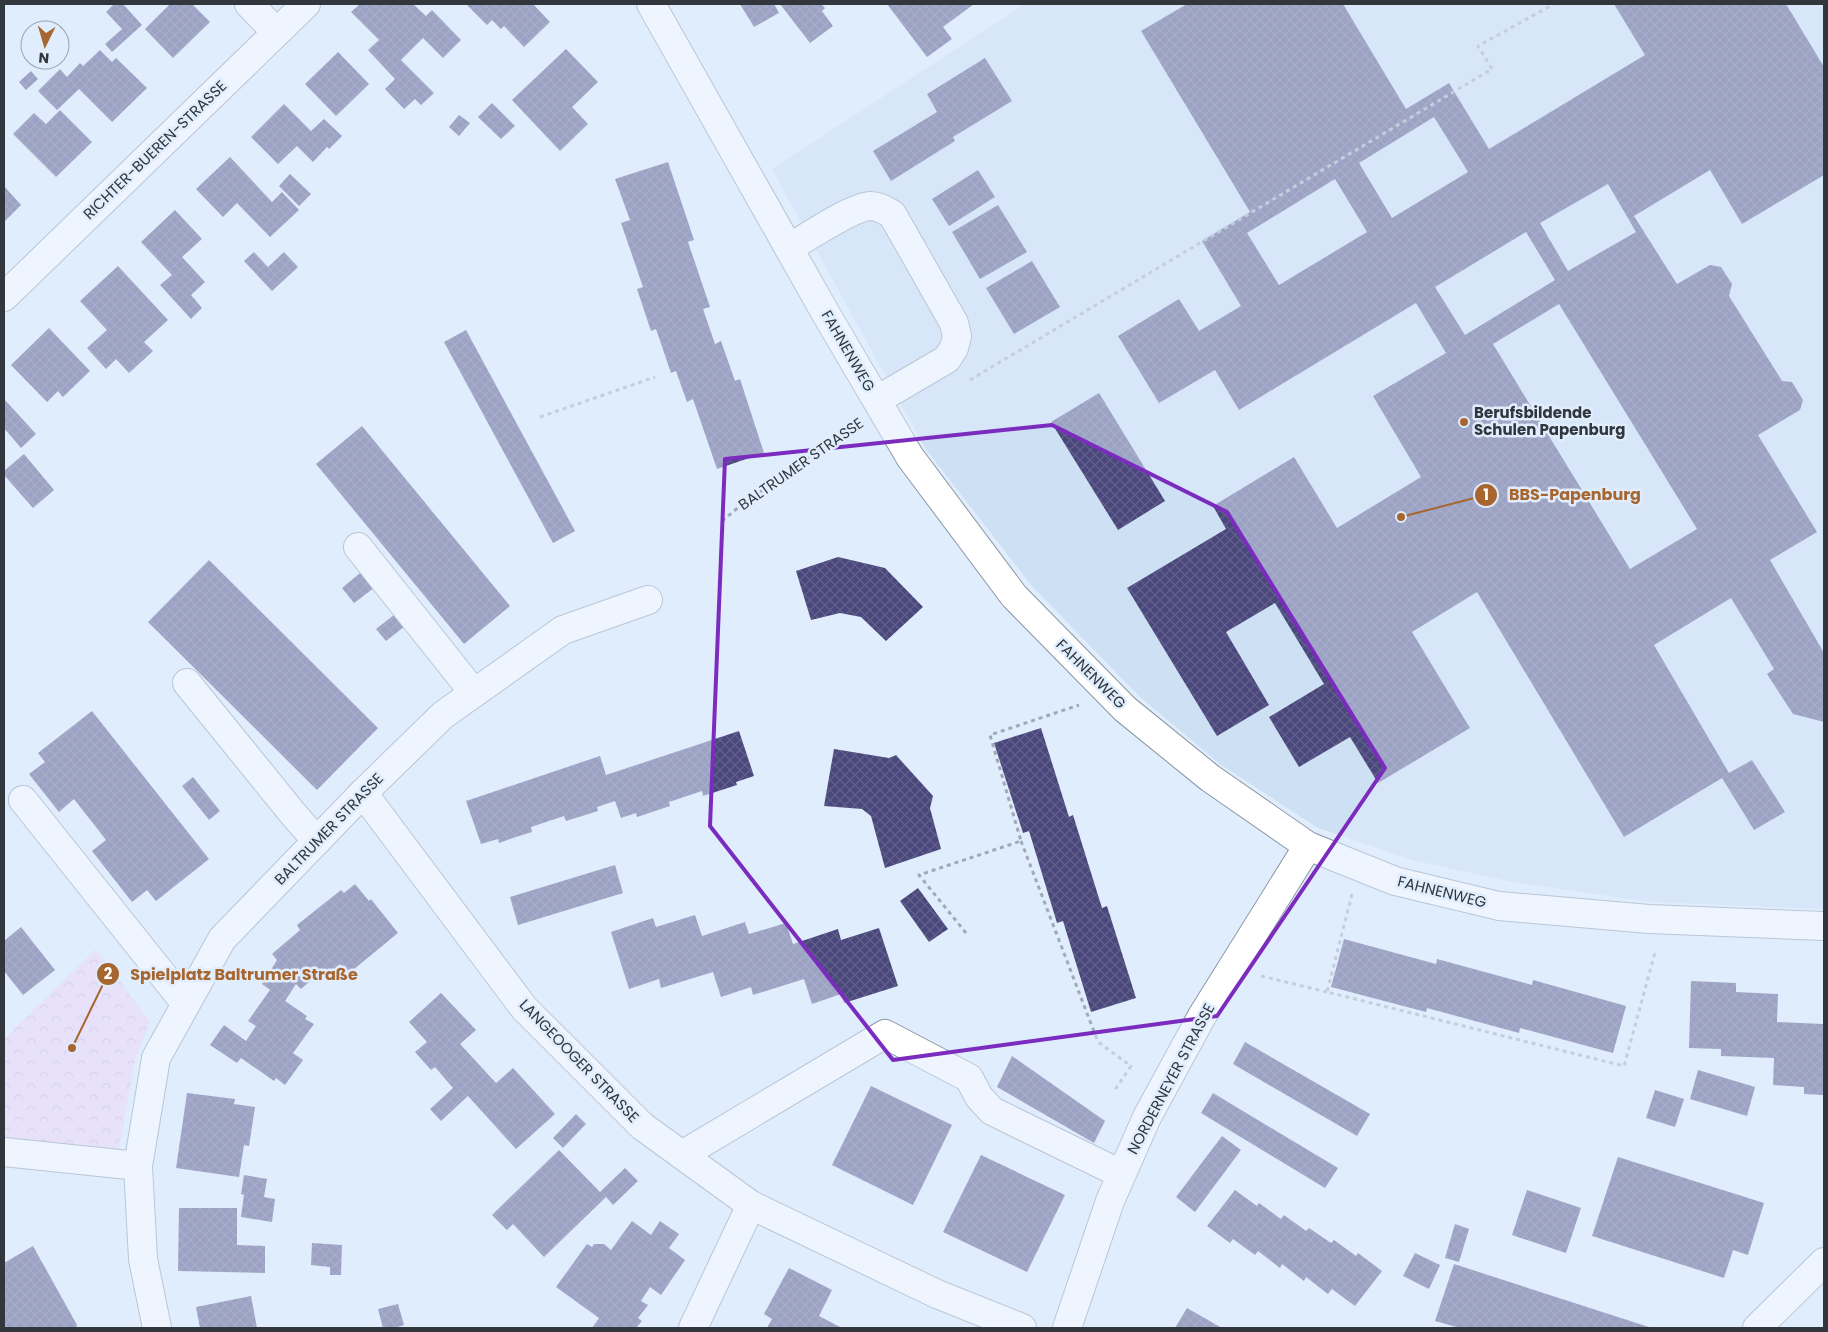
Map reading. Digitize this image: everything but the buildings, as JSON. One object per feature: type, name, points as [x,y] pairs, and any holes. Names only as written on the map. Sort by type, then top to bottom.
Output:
[{"type":"street","points":[[249,4],[276,32]]},
{"type":"street","name":"RICHTER-BUEREN-STRASSE","points":[[4,297],[306,4]]},
{"type":"street","name":"FAHNENWEG","points":[[651,4],[910,457],[1014,596],[1125,709],[1210,778],[1308,846],[1395,881],[1499,906],[1661,920],[1824,926]]},
{"type":"street","points":[[789,248],[853,212],[869,206],[881,207],[892,214],[954,324],[957,336],[954,348],[946,359],[879,404]]},
{"type":"street","points":[[358,547],[474,693]]},
{"type":"street","name":"BALTRUMER STRASSE","points":[[157,1328],[143,1258],[138,1166],[156,1058],[222,939],[363,793],[443,715],[563,630],[648,600]]},
{"type":"street","points":[[187,683],[317,841]]},
{"type":"street","name":"LANGEOOGER STRASSE","points":[[363,793],[524,1008],[642,1126],[752,1205],[936,1294],[1022,1328]]},
{"type":"street","points":[[23,800],[186,1004]]},
{"type":"street","name":"NORDERNEYER STRASSE","points":[[1067,1328],[1110,1201],[1147,1117],[1202,1016],[1308,846]]},
{"type":"street","points":[[682,1155],[885,1034],[969,1078],[979,1097],[992,1111],[1122,1174]]},
{"type":"street","points":[[4,1152],[138,1166]]},
{"type":"street","points":[[693,1328],[752,1205]]},
{"type":"street","points":[[1757,1328],[1824,1262]]},
{"type":"path","points":[[967,381],[1492,69],[1478,46],[1554,4]]},
{"type":"path","points":[[540,417],[655,377]]},
{"type":"path","name":"BALTRUMER STRASSE","points":[[722,521],[879,404]]},
{"type":"path","points":[[1106,689],[1079,705],[990,736],[1021,841],[1098,1042],[1131,1066],[1115,1090]]},
{"type":"path","points":[[966,933],[919,875],[1021,841]]},
{"type":"path","points":[[1326,992],[1359,867]]},
{"type":"path","points":[[1232,968],[1624,1066],[1660,936],[1661,920]]},
{"type":"highlighted area","points":[[1052,425],[1227,512],[1385,768],[1217,1016],[893,1060],[710,826],[725,459]]},
{"type":"shaded area","points":[[1025,4],[1824,4],[1824,909],[1650,902],[1512,882],[1412,860],[1318,828],[1220,764],[1139,696],[1031,585],[925,448],[772,169]]},
{"type":"green space","points":[[96,949],[150,1022],[136,1056],[118,1152],[4,1140],[4,1039]]},
{"type":"place","name":"Berufsbildende Schulen Papenburg","points":[[1464,422]]},
{"type":"place","name":"BBS-Papenburg","points":[[1401,517]]},
{"type":"place","name":"Spielplatz Baltrumer Straße","points":[[72,1048]]}]
